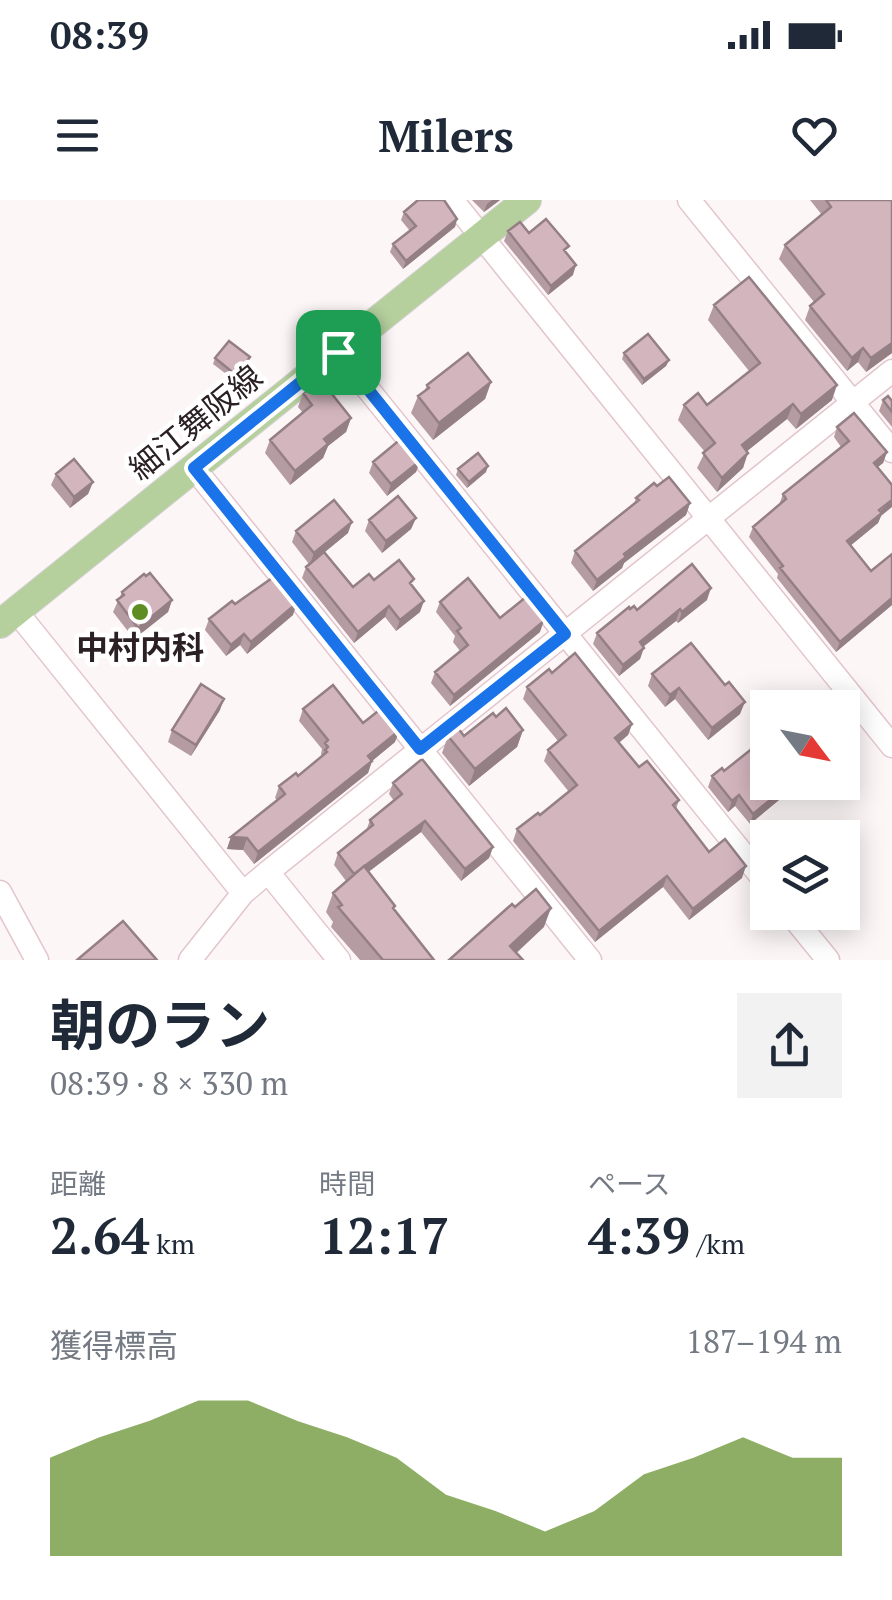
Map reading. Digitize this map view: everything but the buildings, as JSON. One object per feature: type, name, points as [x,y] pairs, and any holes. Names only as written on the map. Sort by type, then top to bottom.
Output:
[{"type":"main road","name":"細江舞阪線","points":[[8,618],[527,200]]},
{"type":"street","points":[[452,200],[892,746]]},
{"type":"street","points":[[690,200],[892,452]]},
{"type":"street","points":[[338,352],[750,863]]},
{"type":"street","points":[[190,960],[243,894],[268,872],[892,371]]},
{"type":"street","points":[[194,468],[590,960]]},
{"type":"street","points":[[8,618],[243,894]]},
{"type":"street","points":[[268,872],[339,960]]},
{"type":"street","points":[[0,892],[37,960]]},
{"type":"street","points":[[804,930],[828,960]]},
{"type":"place","name":"中村内科","points":[[140,612]]},
{"type":"route","points":[[338,352],[565,634],[420,749],[194,468],[338,352]]}]
